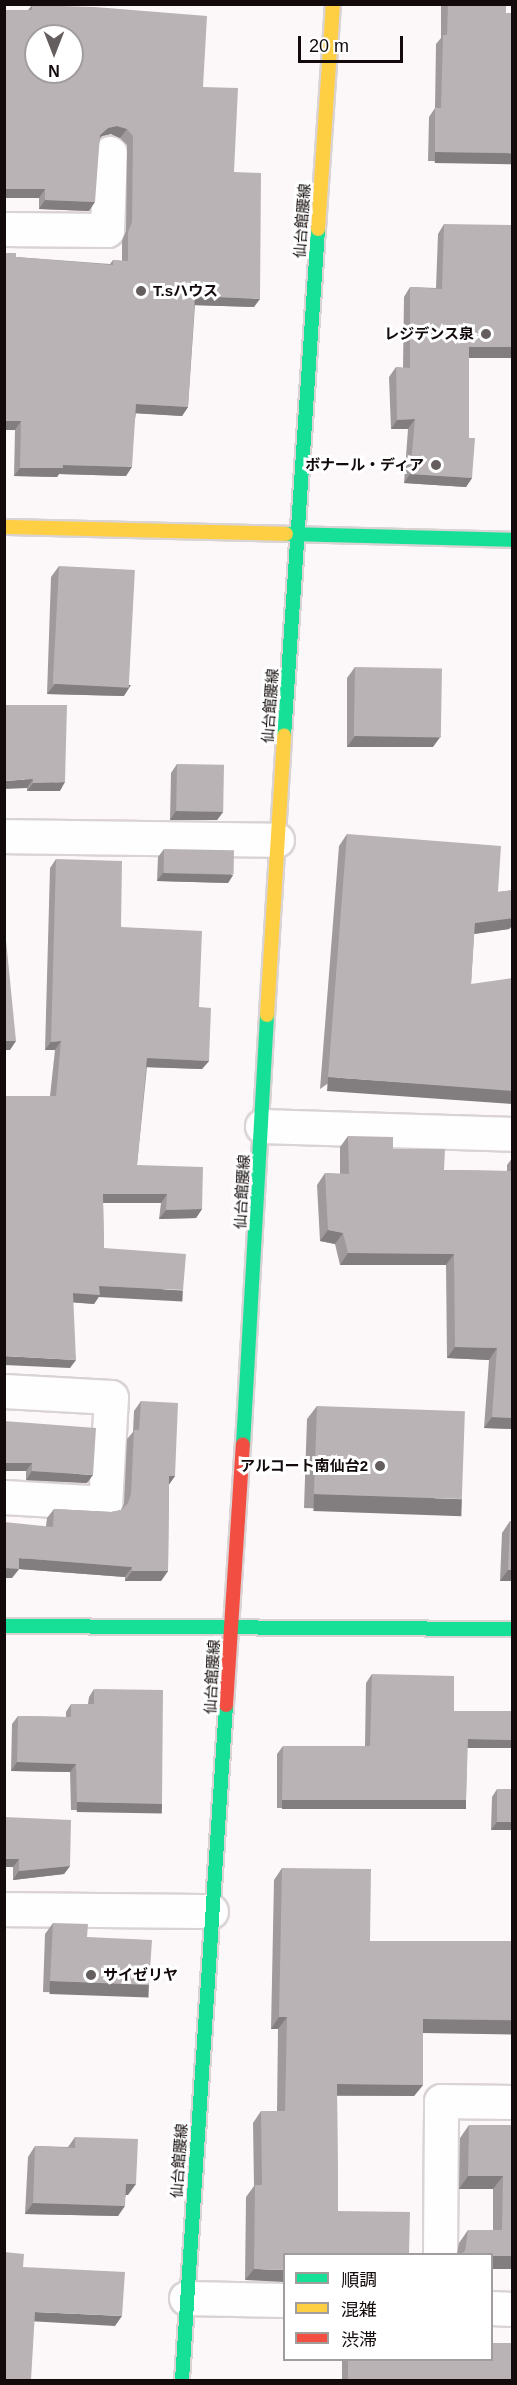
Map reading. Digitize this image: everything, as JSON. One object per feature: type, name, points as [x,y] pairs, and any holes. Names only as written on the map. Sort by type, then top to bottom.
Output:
[{"type":"main road","name":"仙台館腰線","points":[[182,2380],[231,1629],[278,840],[333,4]]},
{"type":"main road","points":[[4,527],[513,540]]},
{"type":"main road","points":[[4,1626],[513,1629]]},
{"type":"street","points":[[4,229],[107,230],[110,153]]},
{"type":"street","points":[[4,836],[278,840]]},
{"type":"street","points":[[262,1126],[513,1134]]},
{"type":"street","points":[[4,1391],[111,1398],[105,1503],[4,1497]]},
{"type":"street","points":[[4,1909],[211,1911]]},
{"type":"street","points":[[440,2253],[441,2101],[513,2102]]},
{"type":"street","points":[[186,2298],[283,2300]]},
{"type":"street","points":[[493,2308],[513,2309]]},
{"type":"building","points":[[448,4],[506,4],[506,13],[513,13],[513,153],[435,152],[435,108],[441,108],[443,35],[447,35]]},
{"type":"building","points":[[32,5],[95,7],[207,16],[203,87],[238,88],[234,172],[261,173],[260,299],[195,296],[188,407],[136,404],[132,467],[63,465],[63,468],[20,468],[21,421],[4,421],[4,253],[16,253],[16,257],[113,265],[113,260],[128,261],[128,232],[132,222],[133,136],[127,129],[117,126],[108,128],[100,135],[95,202],[45,200],[45,189],[4,189],[4,10],[32,10]]},
{"type":"building","points":[[444,224],[513,225],[513,347],[469,347],[469,438],[475,438],[472,478],[410,474],[415,419],[397,420],[396,367],[410,368],[410,287],[442,289]]},
{"type":"building","points":[[59,566],[135,570],[129,688],[53,684]]},
{"type":"building","points":[[355,667],[442,669],[441,738],[354,736]]},
{"type":"building","points":[[4,705],[67,705],[65,782],[33,783],[33,779],[4,781]]},
{"type":"building","points":[[177,764],[224,765],[223,812],[176,811]]},
{"type":"building","points":[[347,834],[501,846],[498,892],[513,890],[513,918],[475,923],[471,984],[513,978],[513,1091],[328,1077]]},
{"type":"building","points":[[164,849],[234,850],[234,874],[164,873]]},
{"type":"building","points":[[56,859],[122,861],[121,927],[202,931],[199,1007],[211,1008],[209,1061],[147,1058],[137,1165],[203,1167],[202,1209],[166,1210],[167,1194],[103,1194],[104,1248],[186,1254],[183,1290],[99,1286],[100,1295],[73,1293],[76,1360],[4,1356],[4,1096],[56,1096],[61,1041],[51,1042]]},
{"type":"building","points":[[4,920],[16,1041],[4,1041]]},
{"type":"building","points":[[348,1136],[393,1137],[393,1149],[445,1149],[444,1170],[513,1171],[513,1418],[492,1417],[497,1348],[455,1347],[454,1254],[348,1253],[343,1233],[328,1230],[325,1173],[349,1174]]},
{"type":"building","points":[[141,1401],[178,1403],[175,1476],[169,1476],[168,1571],[132,1571],[132,1567],[19,1558],[19,1569],[4,1568],[4,1522],[53,1527],[54,1509],[111,1512],[121,1510],[128,1503],[131,1494],[134,1430],[139,1430]]},
{"type":"building","name":"アルコート南仙台2","points":[[317,1406],[465,1411],[462,1499],[314,1494]]},
{"type":"building","points":[[4,1421],[96,1428],[93,1475],[32,1471],[32,1463],[4,1463]]},
{"type":"building","points":[[510,1521],[513,1521],[513,1570],[508,1570]]},
{"type":"building","points":[[372,1674],[454,1676],[454,1711],[513,1711],[513,1740],[468,1739],[466,1800],[282,1800],[283,1746],[370,1746]]},
{"type":"building","points":[[94,1689],[163,1690],[162,1804],[77,1802],[76,1764],[17,1762],[18,1716],[71,1717],[71,1704],[94,1704]]},
{"type":"building","points":[[497,1789],[512,1789],[512,1822],[497,1822]]},
{"type":"building","points":[[4,1817],[71,1820],[70,1866],[19,1871],[19,1859],[4,1859]]},
{"type":"building","points":[[282,1868],[371,1869],[370,1941],[513,1941],[513,2020],[423,2019],[423,2085],[337,2084],[338,2211],[410,2212],[409,2253],[283,2253],[283,2270],[254,2269],[255,2185],[262,2185],[261,2111],[285,2111],[287,2017],[279,2017]]},
{"type":"building","points":[[53,1923],[88,1924],[87,1937],[152,1940],[149,1985],[50,1981]]},
{"type":"building","points":[[469,2125],[513,2125],[513,2256],[493,2256],[493,2253],[462,2253],[465,2251],[468,2230],[502,2230],[503,2176],[468,2176]]},
{"type":"building","points":[[75,2137],[138,2139],[136,2184],[126,2184],[125,2206],[33,2203],[35,2146],[75,2148]]},
{"type":"building","points":[[4,2252],[24,2254],[23,2267],[125,2272],[122,2316],[35,2312],[31,2380],[4,2380]]},
{"type":"building","points":[[493,2343],[513,2343],[513,2380],[348,2380],[348,2361],[493,2361]]},
{"type":"traffic: fast","points":[[284,736],[318,229]]},
{"type":"traffic: fast","points":[[286,534],[512,540]]},
{"type":"traffic: fast","points":[[243,1445],[267,1015]]},
{"type":"traffic: fast","points":[[4,1626],[512,1629]]},
{"type":"traffic: fast","points":[[182,2380],[226,1705]]},
{"type":"traffic: slow","points":[[318,229],[333,4]]},
{"type":"traffic: slow","points":[[4,527],[286,534]]},
{"type":"traffic: slow","points":[[267,1015],[284,736]]},
{"type":"traffic: jam","points":[[226,1705],[243,1445]]},
{"type":"place","name":"T.sハウス","points":[[141,291]]},
{"type":"place","name":"レジデンス泉","points":[[486,334]]},
{"type":"place","name":"ボナール・ディア","points":[[436,465]]},
{"type":"place","name":"アルコート南仙台2","points":[[380,1466]]},
{"type":"place","name":"サイゼリヤ","points":[[91,1975]]}]
